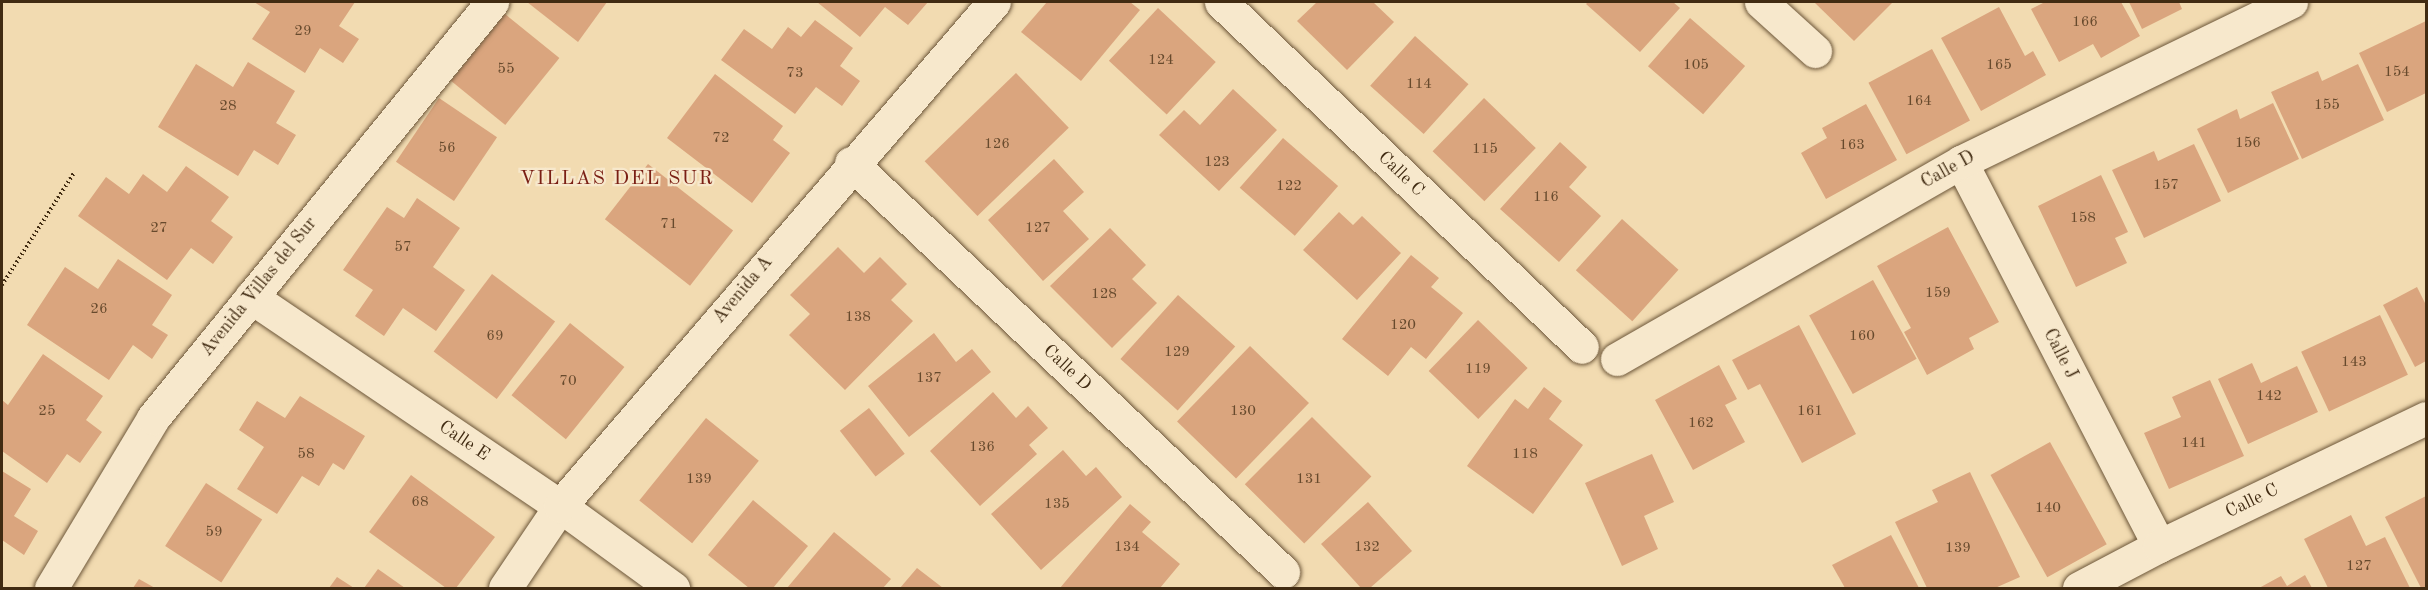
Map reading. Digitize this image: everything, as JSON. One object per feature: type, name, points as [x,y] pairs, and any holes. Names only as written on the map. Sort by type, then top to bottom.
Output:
[{"type":"street","name":"Avenida Villas del Sur","points":[[51,588],[153,418],[492,2]]},
{"type":"street","name":"Avenida A","points":[[505,588],[560,506],[851,163],[994,2]]},
{"type":"street","name":"Calle C","points":[[1221,2],[1582,346]]},
{"type":"street","points":[[1761,2],[1815,51]]},
{"type":"street","name":"Calle D","points":[[1617,359],[1961,162],[2291,2]]},
{"type":"street","name":"Calle J","points":[[1961,162],[2159,546]]},
{"type":"street","name":"Calle D","points":[[851,163],[1283,572]]},
{"type":"street","name":"Calle E","points":[[251,297],[560,506],[673,588]]},
{"type":"street","name":"Calle C","points":[[2079,588],[2159,546],[2427,418]]},
{"type":"path","points":[[2,285],[74,173]]},
{"type":"building","points":[[254,2],[355,2],[339,26],[359,39],[343,63],[320,48],[305,73],[252,39],[270,12]]},
{"type":"building","points":[[527,2],[607,2],[578,42]]},
{"type":"building","points":[[817,2],[928,2],[908,25],[885,7],[860,37]]},
{"type":"building","points":[[1047,2],[1130,2],[1140,10],[1081,81],[1021,32]]},
{"type":"building","points":[[1317,2],[1373,2],[1394,22],[1347,70],[1297,21]]},
{"type":"building","points":[[1588,2],[1673,2],[1680,8],[1640,52],[1586,4]]},
{"type":"building","points":[[1814,2],[1893,2],[1854,41]]},
{"type":"building","points":[[2045,2],[2121,2],[2140,36],[2101,58],[2093,44],[2059,62],[2031,9]]},
{"type":"building","points":[[2129,2],[2179,2],[2182,9],[2142,29]]},
{"type":"building","points":[[1999,7],[2025,56],[2033,51],[2046,75],[1981,111],[1941,38]]},
{"type":"building","points":[[1158,8],[1216,62],[1167,115],[1109,61]]},
{"type":"building","points":[[505,14],[559,58],[505,125],[451,81]]},
{"type":"building","points":[[1690,18],[1745,66],[1703,114],[1648,66]]},
{"type":"building","points":[[815,20],[853,48],[840,66],[860,81],[842,106],[816,87],[795,114],[721,60],[744,29],[772,49],[788,27],[801,37]]},
{"type":"building","points":[[2426,21],[2426,93],[2387,112],[2359,53]]},
{"type":"building","points":[[1415,36],[1469,84],[1424,134],[1370,86]]},
{"type":"building","points":[[1932,49],[1970,121],[1906,154],[1868,83]]},
{"type":"building","points":[[248,62],[295,91],[276,123],[296,135],[278,165],[254,150],[238,176],[158,127],[196,64],[233,87]]},
{"type":"building","points":[[2358,64],[2384,120],[2302,159],[2271,92],[2318,71],[2322,81]]},
{"type":"building","points":[[1016,73],[1069,128],[977,216],[925,161]]},
{"type":"building","points":[[715,74],[783,126],[773,140],[790,153],[752,203],[667,138]]},
{"type":"building","points":[[1233,89],[1277,130],[1219,191],[1159,135],[1184,110],[1200,125]]},
{"type":"building","points":[[439,98],[497,137],[454,201],[396,162]]},
{"type":"building","points":[[1484,98],[1536,148],[1484,201],[1433,151]]},
{"type":"building","points":[[2273,103],[2299,159],[2228,193],[2197,129],[2237,109],[2240,119]]},
{"type":"building","points":[[1866,104],[1897,160],[1826,199],[1801,153],[1827,138],[1822,128]]},
{"type":"building","points":[[1283,138],[1338,186],[1295,236],[1240,188]]},
{"type":"building","points":[[1560,142],[1587,167],[1569,187],[1601,216],[1559,262],[1500,209]]},
{"type":"building","points":[[2194,144],[2221,201],[2144,238],[2112,170],[2154,151],[2158,161]]},
{"type":"building","points":[[1054,159],[1084,192],[1063,211],[1089,239],[1043,281],[988,220]]},
{"type":"building","points":[[648,164],[733,230],[690,286],[605,219]]},
{"type":"building","points":[[186,166],[229,197],[211,221],[233,237],[213,264],[191,248],[167,280],[78,216],[106,177],[129,194],[143,174],[167,192]]},
{"type":"building","points":[[2101,175],[2128,232],[2115,238],[2127,263],[2076,287],[2038,206]]},
{"type":"building","points":[[417,198],[460,228],[433,267],[465,290],[436,331],[403,308],[384,336],[355,316],[373,290],[343,270],[387,207],[404,218]]},
{"type":"building","points":[[1339,212],[1353,225],[1362,216],[1401,253],[1357,300],[1303,250]]},
{"type":"building","points":[[1622,219],[1678,270],[1632,321],[1576,270]]},
{"type":"building","points":[[1948,227],[1999,322],[1969,338],[1974,349],[1927,375],[1904,332],[1911,328],[1877,266]]},
{"type":"building","points":[[1110,228],[1146,265],[1132,279],[1157,303],[1112,348],[1050,286]]},
{"type":"building","points":[[838,247],[864,273],[880,257],[907,284],[891,300],[913,321],[845,390],[789,335],[810,314],[790,295]]},
{"type":"building","points":[[1411,255],[1439,278],[1431,287],[1463,313],[1426,359],[1411,347],[1388,376],[1342,339]]},
{"type":"building","points":[[118,259],[172,295],[152,325],[168,335],[152,359],[133,345],[109,380],[27,325],[65,267],[98,289]]},
{"type":"building","points":[[492,274],[555,322],[497,399],[434,351]]},
{"type":"building","points":[[1873,280],[1917,359],[1853,394],[1809,315]]},
{"type":"building","points":[[2417,287],[2426,305],[2426,361],[2415,367],[2383,305]]},
{"type":"building","points":[[1178,295],[1235,347],[1178,410],[1120,359]]},
{"type":"building","points":[[2380,315],[2408,375],[2329,412],[2301,352]]},
{"type":"building","points":[[1478,320],[1528,368],[1478,419],[1429,371]]},
{"type":"building","points":[[570,323],[624,367],[566,439],[511,395]]},
{"type":"building","points":[[1799,325],[1856,434],[1802,463],[1760,384],[1748,390],[1732,360]]},
{"type":"building","points":[[934,333],[956,362],[972,349],[991,372],[909,437],[868,386]]},
{"type":"building","points":[[1250,346],[1309,403],[1236,478],[1177,422]]},
{"type":"building","points":[[43,354],[103,396],[86,420],[102,432],[80,463],[67,454],[47,483],[2,451],[2,400],[8,405]]},
{"type":"building","points":[[2252,363],[2261,383],[2297,366],[2318,412],[2248,444],[2218,379]]},
{"type":"building","points":[[1719,365],[1737,399],[1725,405],[1745,442],[1693,470],[1655,400]]},
{"type":"building","points":[[2210,380],[2244,456],[2169,489],[2144,433],[2181,417],[2172,397]]},
{"type":"building","points":[[1544,387],[1562,401],[1549,419],[1583,445],[1533,514],[1467,466],[1515,399],[1528,409]]},
{"type":"building","points":[[993,392],[1016,418],[1028,406],[1048,428],[1029,445],[1037,454],[980,506],[930,451]]},
{"type":"building","points":[[300,396],[365,436],[344,470],[333,463],[319,486],[302,476],[277,514],[237,489],[264,447],[239,430],[257,401],[285,418]]},
{"type":"building","points":[[869,408],[905,454],[876,476],[840,431]]},
{"type":"building","points":[[1312,417],[1371,476],[1304,544],[1245,484]]},
{"type":"building","points":[[706,418],[759,461],[692,543],[639,500]]},
{"type":"building","points":[[2050,442],[2107,544],[2047,577],[1991,475]]},
{"type":"building","points":[[1063,450],[1086,476],[1096,467],[1122,497],[1041,570],[991,514]]},
{"type":"building","points":[[1652,454],[1674,502],[1644,516],[1658,549],[1622,566],[1585,483]]},
{"type":"building","points":[[2,471],[31,489],[14,516],[38,531],[24,555],[2,540]]},
{"type":"building","points":[[1970,472],[2020,577],[1995,588],[1927,588],[1895,522],[1938,502],[1932,490]]},
{"type":"building","points":[[411,475],[495,537],[456,588],[446,588],[369,532]]},
{"type":"building","points":[[206,483],[262,519],[221,582],[165,546]]},
{"type":"building","points":[[2426,496],[2426,588],[2421,588],[2385,517]]},
{"type":"building","points":[[753,500],[808,546],[773,588],[749,588],[708,555]]},
{"type":"building","points":[[1368,502],[1412,551],[1370,588],[1361,588],[1321,544]]},
{"type":"building","points":[[1130,504],[1151,522],[1142,532],[1180,564],[1160,588],[1060,588]]},
{"type":"building","points":[[2351,515],[2366,546],[2385,537],[2410,588],[2328,588],[2304,539]]},
{"type":"building","points":[[834,532],[891,579],[883,588],[787,588]]},
{"type":"building","points":[[1891,535],[1919,588],[1845,588],[1832,565]]},
{"type":"building","points":[[917,568],[943,588],[900,588]]},
{"type":"building","points":[[378,569],[405,588],[364,588]]},
{"type":"building","points":[[2305,575],[2312,588],[2259,588],[2281,576],[2287,586]]},
{"type":"building","points":[[337,577],[354,588],[329,588]]},
{"type":"building","points":[[139,579],[155,588],[133,588]]},
{"type":"district","name":"VILLAS DEL SUR","points":[[617,179]]}]
